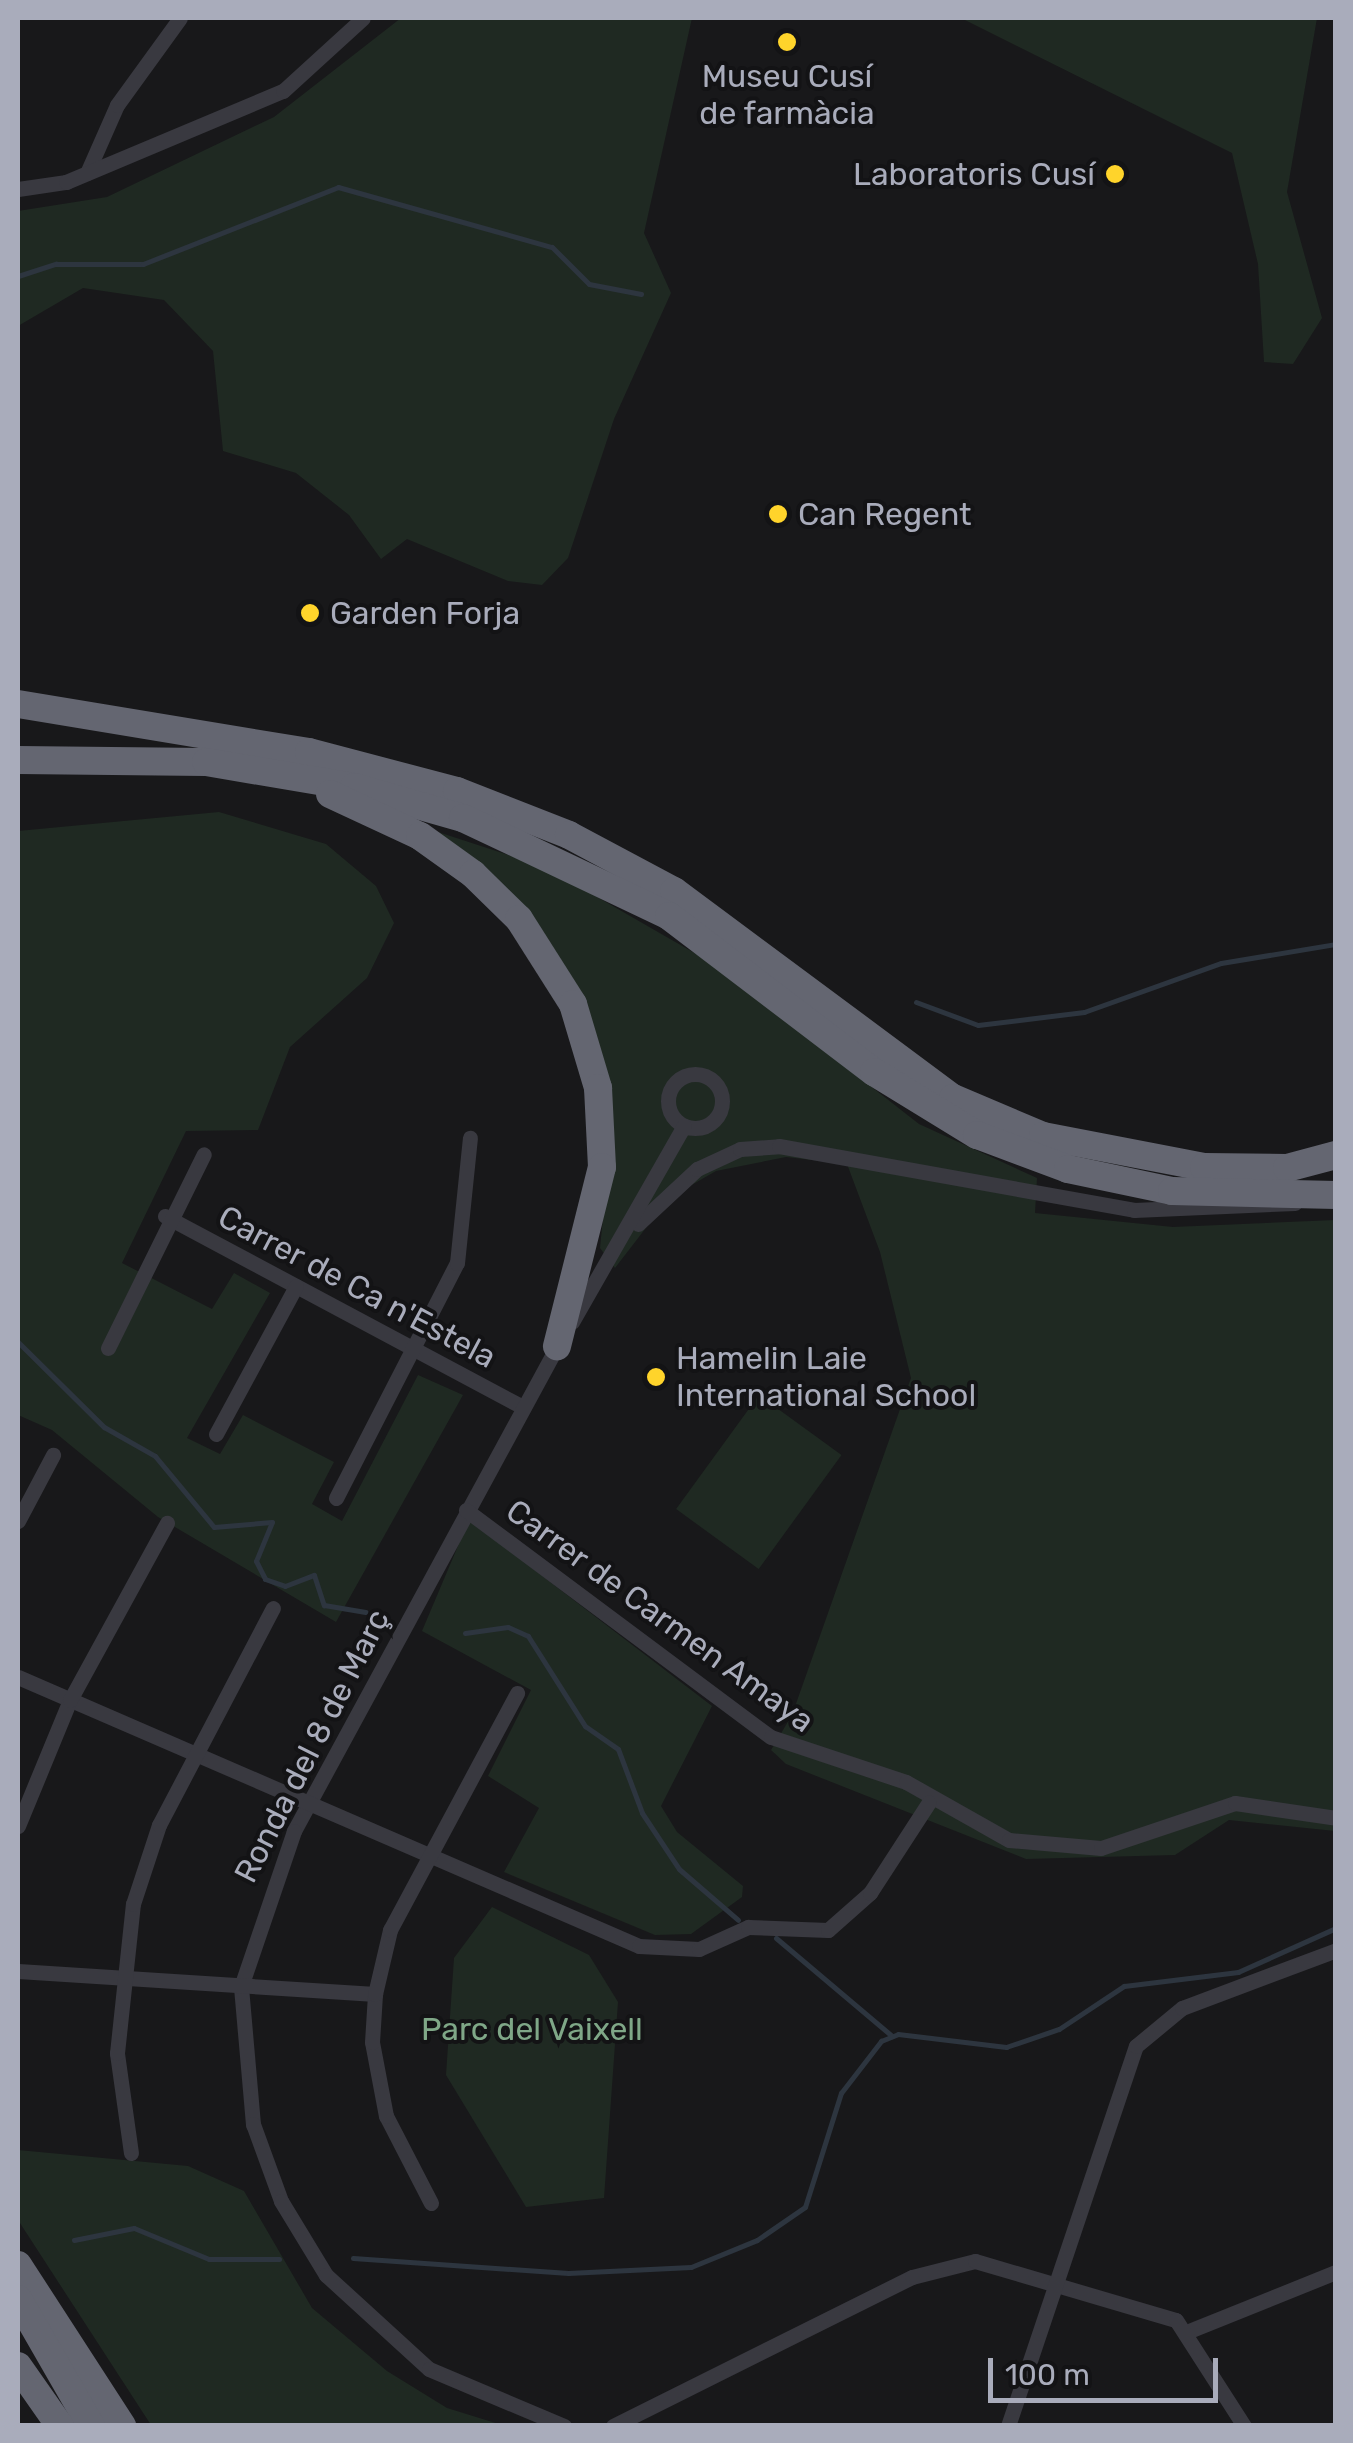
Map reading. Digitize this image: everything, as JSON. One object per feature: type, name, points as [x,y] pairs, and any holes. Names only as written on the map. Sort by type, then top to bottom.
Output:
[{"type":"highway","points":[[18,704],[309,752],[457,791],[569,834],[674,891],[954,1098],[1043,1136],[1204,1167],[1287,1168],[1336,1155]]},
{"type":"highway","points":[[18,760],[125,755],[272,771],[464,818],[590,870],[699,936],[874,1072],[978,1136],[1111,1180],[1203,1194],[1326,1196]]},
{"type":"highway","points":[[272,771],[396,824],[472,874],[519,919],[573,1004],[598,1088],[602,1167],[557,1346]]},
{"type":"highway","points":[[18,2265],[122,2426]]},
{"type":"highway","points":[[18,2300],[91,2426]]},
{"type":"highway","points":[[18,2366],[60,2426]]},
{"type":"street","points":[[87,172],[117,105],[180,18]]},
{"type":"street","points":[[18,189],[87,172],[283,90],[362,18]]},
{"type":"street","name":"Ronda del 8 de Març","points":[[564,2426],[428,2369],[326,2274],[281,2200],[253,2124],[241,1987],[275,1870],[466,1510],[684,1126]]},
{"type":"street","points":[[336,1498],[457,1263],[470,1138]]},
{"type":"street","points":[[603,1272],[654,1202],[740,1148],[828,1150],[1134,1210],[1268,1210],[1326,1196]]},
{"type":"street","points":[[108,1348],[204,1154]]},
{"type":"street","name":"Carrer de Ca n'Estela","points":[[170,1219],[523,1407]]},
{"type":"street","points":[[216,1434],[296,1286]]},
{"type":"street","points":[[18,1521],[53,1454]]},
{"type":"street","name":"Carrer de Carmen Amaya","points":[[466,1510],[771,1737],[906,1782],[929,1802],[1045,1849],[1137,1841],[1235,1803],[1336,1818]]},
{"type":"street","points":[[18,1826],[70,1700],[166,1523]]},
{"type":"street","points":[[131,2154],[118,1978],[159,1825],[272,1608]]},
{"type":"street","points":[[18,1677],[626,1943],[699,1948],[748,1928],[815,1932],[844,1922],[929,1802]]},
{"type":"street","points":[[431,2203],[386,2116],[372,2042],[375,1994],[390,1930],[517,1693]]},
{"type":"street","points":[[1008,2426],[1054,2280],[1136,2046],[1182,2008],[1336,1950]]},
{"type":"street","points":[[18,1971],[375,1994]]},
{"type":"street","points":[[613,2426],[927,2270],[994,2262],[1189,2330],[1244,2426]]},
{"type":"street","points":[[1189,2330],[1336,2272]]},
{"type":"green space","points":[[401,18],[692,18],[644,233],[671,293],[614,419],[568,558],[542,585],[508,581],[407,539],[381,559],[349,515],[296,473],[223,451],[213,351],[164,300],[83,288],[18,326],[18,211],[107,197],[274,117]]},
{"type":"green space","points":[[961,18],[1317,18],[1287,192],[1322,318],[1293,364],[1264,362],[1258,264],[1232,153]]},
{"type":"green space","points":[[219,812],[326,844],[376,886],[394,923],[367,978],[290,1047],[258,1130],[186,1131],[122,1263],[212,1309],[234,1273],[270,1293],[187,1438],[220,1454],[243,1415],[334,1462],[312,1504],[342,1521],[418,1375],[463,1395],[336,1622],[158,1517],[52,1430],[18,1415],[18,831]]},
{"type":"green space","points":[[435,831],[545,867],[717,966],[919,1124],[1037,1178],[1035,1213],[1173,1227],[1335,1220],[1335,1831],[1229,1820],[1175,1855],[1026,1859],[786,1764],[771,1750],[792,1715],[911,1378],[880,1252],[847,1164],[786,1157],[716,1171],[669,1198],[615,1268],[600,1248],[612,1125],[586,999],[517,902]]},
{"type":"green space","points":[[759,1395],[842,1455],[759,1569],[676,1509]]},
{"type":"green space","points":[[469,1520],[712,1706],[661,1806],[677,1832],[743,1886],[742,1897],[691,1934],[655,1935],[504,1872],[539,1808],[488,1776],[531,1690],[422,1631]]},
{"type":"green space","name":"Parc del Vaixell","points":[[492,1907],[589,1955],[618,2002],[604,2198],[526,2207],[446,2075],[454,1958]]},
{"type":"green space","points":[[18,2150],[188,2166],[244,2191],[312,2308],[387,2371],[447,2408],[502,2425],[151,2425],[18,2220]]},
{"type":"waterway","points":[[18,276],[56,264],[143,264],[338,187],[552,247],[589,284],[641,294]]},
{"type":"waterway","points":[[916,1002],[978,1025],[1084,1012],[1221,963],[1336,944]]},
{"type":"waterway","points":[[18,1342],[104,1427],[155,1456],[214,1527],[272,1522],[256,1561],[265,1579],[285,1586],[314,1575],[324,1605],[365,1612]]},
{"type":"waterway","points":[[465,1633],[508,1627],[528,1636],[585,1726],[618,1749],[642,1813],[679,1869],[738,1920]]},
{"type":"waterway","points":[[353,2258],[568,2273],[691,2267],[757,2240],[805,2207],[841,2093],[881,2041],[898,2034],[1006,2047],[1059,2029],[1124,1986],[1238,1972],[1336,1928]]},
{"type":"waterway","points":[[776,1938],[892,2036]]},
{"type":"waterway","points":[[74,2240],[134,2228],[209,2259],[279,2259]]},
{"type":"place","name":"Museu Cusí de farmàcia","points":[[787,42]]},
{"type":"place","name":"Laboratoris Cusí","points":[[1115,174]]},
{"type":"place","name":"Can Regent","points":[[778,514]]},
{"type":"place","name":"Garden Forja","points":[[310,613]]},
{"type":"place","name":"Hamelin Laie International School","points":[[656,1377]]}]
